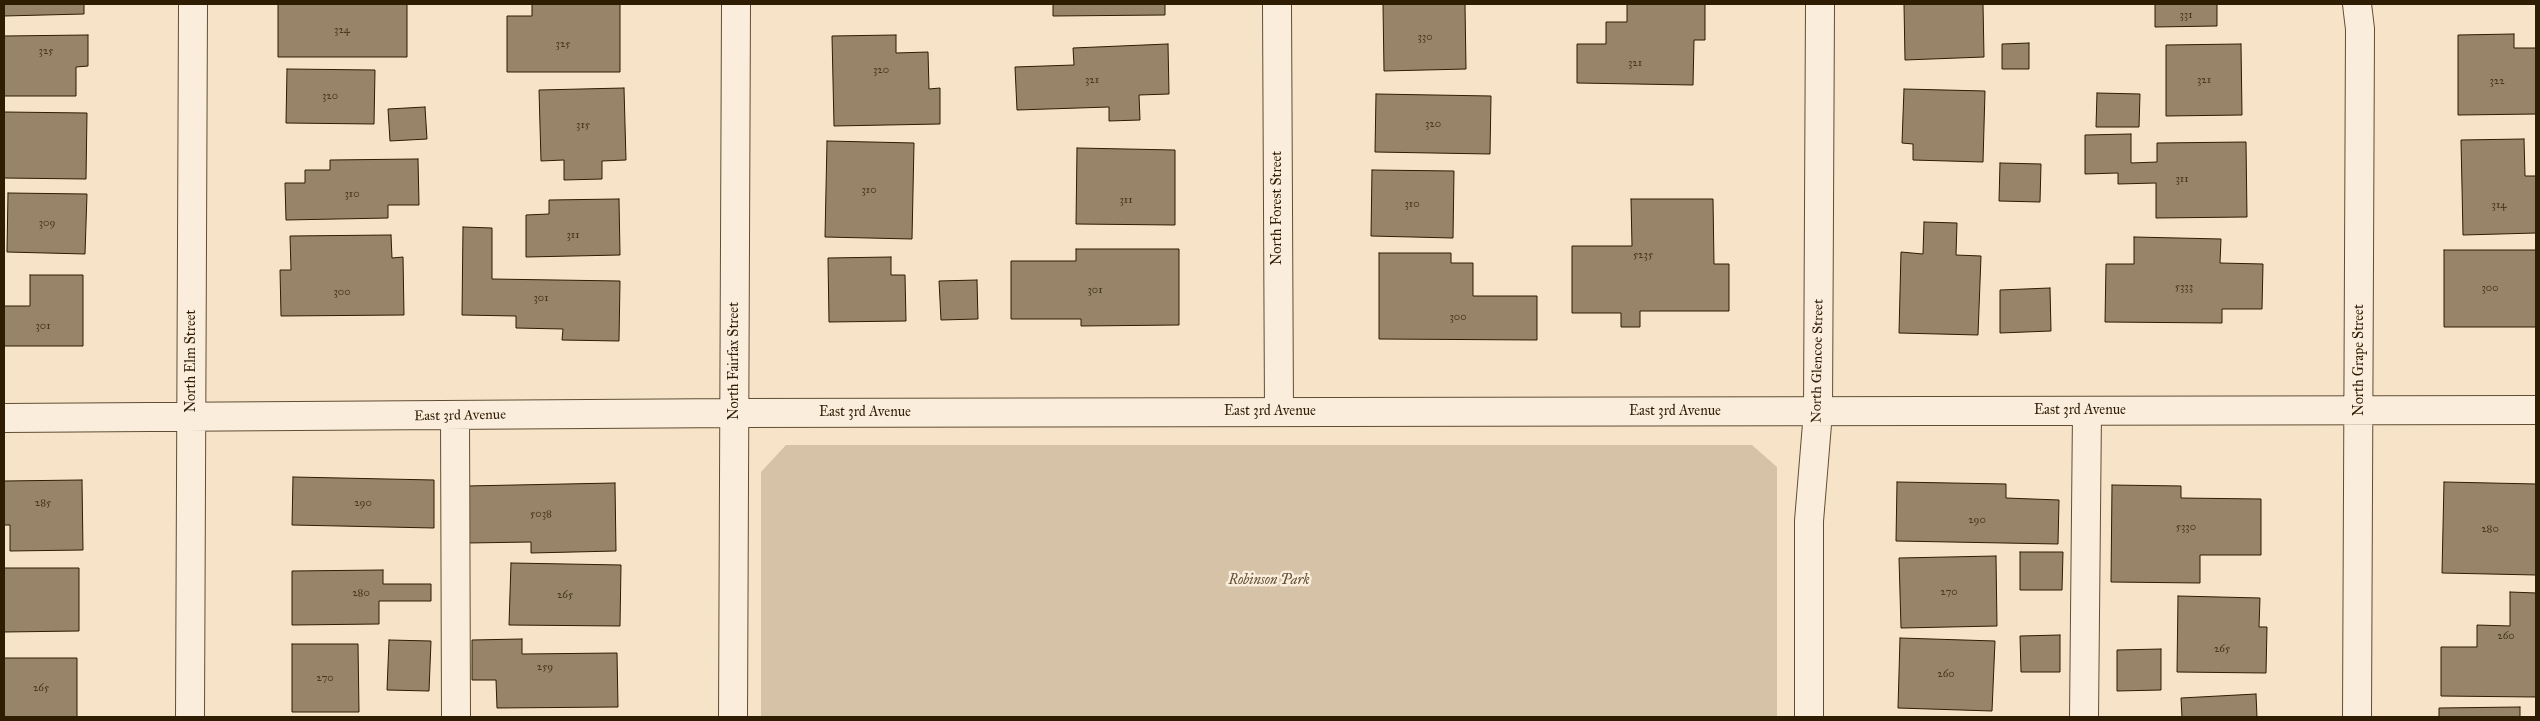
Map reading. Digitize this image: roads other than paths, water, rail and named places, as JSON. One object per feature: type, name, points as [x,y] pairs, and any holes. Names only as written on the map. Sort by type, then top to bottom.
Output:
[{"type":"street","name":"North Elm Street","points":[[190,717],[193,4]]},
{"type":"street","name":"North Fairfax Street","points":[[733,717],[736,4]]},
{"type":"street","name":"North Forest Street","points":[[1277,4],[1278,412]]},
{"type":"street","name":"North Glencoe Street","points":[[1809,717],[1809,521],[1818,412],[1820,4]]},
{"type":"street","name":"North Grape Street","points":[[2357,4],[2360,29],[2360,410],[2357,717]]},
{"type":"street","name":"East 3rd Avenue","points":[[4,418],[735,413],[2536,410]]},
{"type":"street","points":[[2084,717],[2087,411]]},
{"type":"street","points":[[455,416],[456,717]]},
{"type":"park label","name":"Robinson Park","points":[[1269,581]]}]
